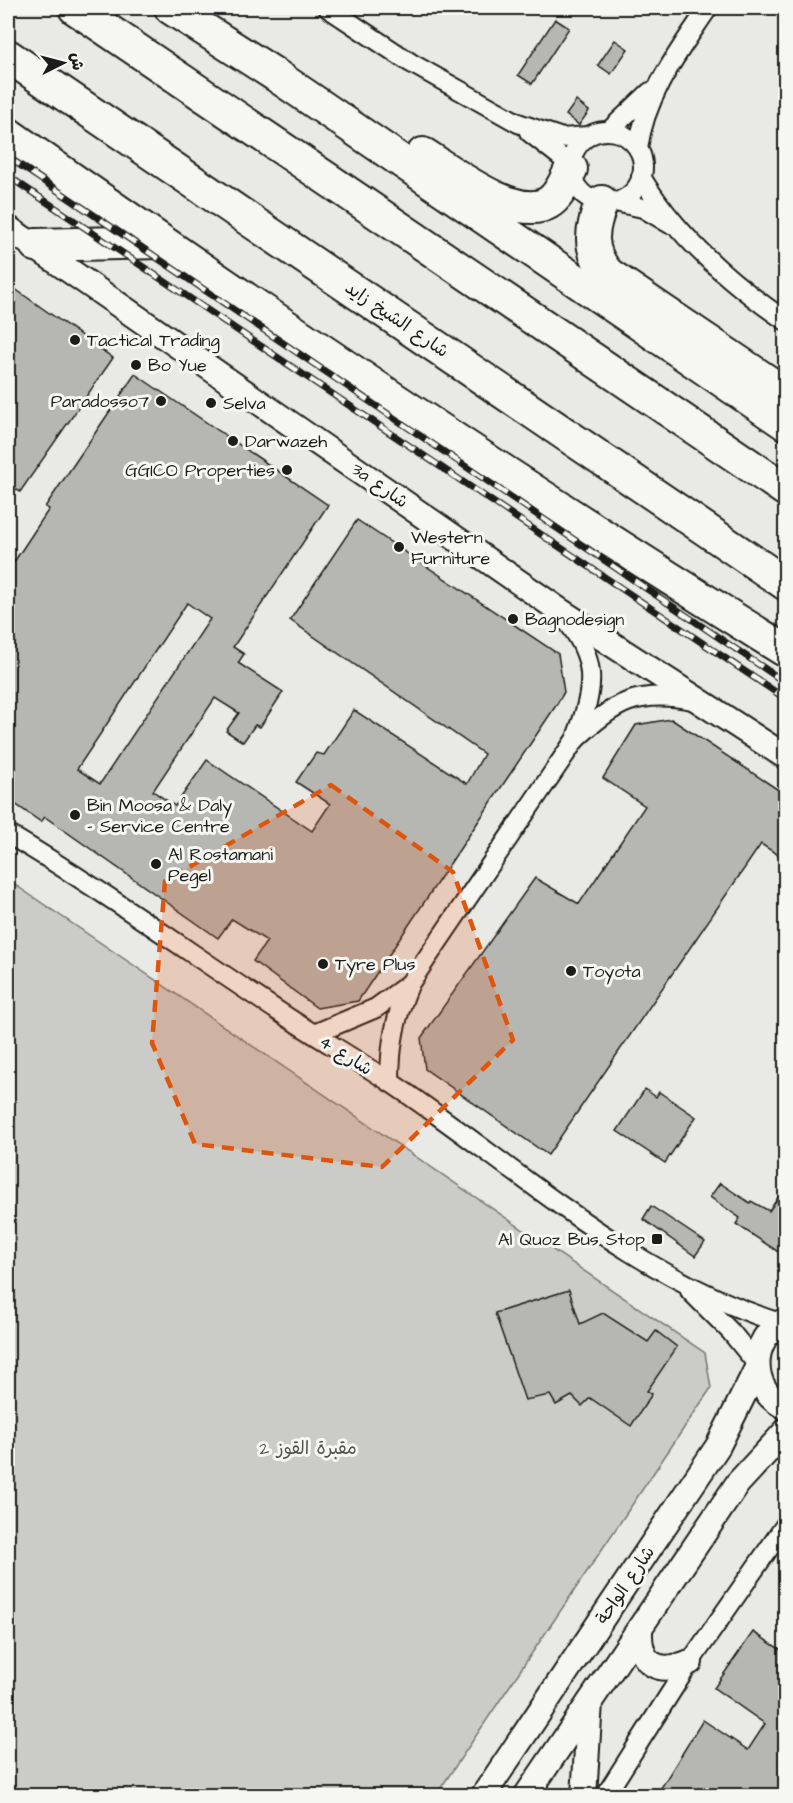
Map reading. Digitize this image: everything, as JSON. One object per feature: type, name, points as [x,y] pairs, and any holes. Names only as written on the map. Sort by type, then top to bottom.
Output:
[{"type":"highway","points":[[75,8],[786,490]]},
{"type":"highway","points":[[171,8],[274,74],[786,424]]},
{"type":"highway","name":"شارع الشيخ زايد","points":[[8,56],[786,584]]},
{"type":"highway","points":[[274,74],[354,114],[511,205],[537,207],[547,204],[562,187],[571,167]]},
{"type":"highway","points":[[8,134],[161,242],[591,530],[786,651]]},
{"type":"highway","points":[[609,202],[592,227],[592,240],[597,258],[608,274],[786,394]]},
{"type":"highway","points":[[36,245],[161,242]]},
{"type":"street","points":[[328,8],[418,67],[518,123],[562,138],[588,136],[609,131],[625,136],[638,148]]},
{"type":"street","points":[[609,131],[657,84],[708,8]]},
{"type":"street","points":[[609,202],[632,193],[641,177],[643,167],[638,148],[642,121],[657,84]]},
{"type":"street","points":[[518,123],[571,167],[581,191],[609,202],[643,208],[679,229]]},
{"type":"street","points":[[571,167],[574,154],[588,136]]},
{"type":"street","points":[[641,177],[679,229],[728,277],[786,321]]},
{"type":"street","name":"3a شارع","points":[[8,228],[36,245],[559,610],[786,757]]},
{"type":"street","points":[[559,610],[578,635],[587,653],[591,673],[591,694],[575,740]]},
{"type":"street","points":[[390,1082],[390,1048],[394,1022],[410,983],[575,740],[610,708],[630,699],[653,695],[704,702]]},
{"type":"street","name":"شارع 4","points":[[8,834],[390,1082],[548,1198],[680,1282],[741,1310],[783,1322]]},
{"type":"street","points":[[314,1034],[376,1008],[410,983]]},
{"type":"street","name":"شارع 4","points":[[680,1282],[730,1332],[757,1366]]},
{"type":"street","name":"شارع الواحة","points":[[483,1796],[718,1446],[757,1366],[760,1348],[768,1334],[783,1322]]},
{"type":"street","points":[[757,1366],[768,1395],[786,1407]]},
{"type":"street","name":"شارع الواحة","points":[[526,1796],[738,1483],[786,1431]]},
{"type":"street","points":[[605,1796],[690,1662],[786,1524]]},
{"type":"street","points":[[640,1630],[640,1644],[644,1656],[654,1666],[666,1670],[690,1662]]},
{"type":"street","points":[[584,1796],[590,1701]]},
{"type":"highlighted area","points":[[331,785],[453,872],[513,1040],[382,1167],[195,1144],[152,1043],[165,881]]},
{"type":"green space","name":"مقبرة القوز 2","points":[[8,880],[705,1353],[711,1388],[436,1795],[8,1795]]},
{"type":"building","points":[[555,19],[569,28],[532,84],[518,75]]},
{"type":"building","points":[[615,40],[628,49],[611,74],[598,65]]},
{"type":"building","points":[[576,101],[589,111],[579,125],[566,115]]},
{"type":"building","points":[[8,284],[113,358],[20,492],[8,483]]},
{"type":"building","points":[[135,374],[328,505],[233,647],[244,654],[238,663],[283,692],[260,727],[255,725],[243,742],[226,731],[239,713],[215,698],[153,791],[175,806],[207,760],[312,831],[330,804],[296,782],[316,753],[324,755],[354,710],[467,784],[484,754],[290,620],[357,520],[558,654],[564,692],[358,1001],[317,1008],[253,961],[267,941],[232,919],[218,938],[45,817],[41,822],[8,799],[8,571],[49,509],[45,507]],"holes":[[[187,603],[210,619],[100,784],[77,769]]]},
{"type":"building","name":"Toyota","points":[[671,719],[786,795],[786,860],[761,844],[548,1155],[425,1069],[421,1038],[535,878],[579,904],[645,806],[603,778],[636,725]]},
{"type":"building","points":[[645,1089],[656,1097],[659,1092],[696,1117],[665,1163],[617,1131]]},
{"type":"building","points":[[720,1183],[750,1203],[751,1201],[769,1211],[786,1186],[786,1257],[736,1224],[740,1218],[710,1197]]},
{"type":"building","points":[[651,1206],[705,1242],[695,1256],[643,1219]]},
{"type":"building","points":[[569,1290],[580,1324],[603,1313],[648,1342],[656,1331],[677,1347],[647,1391],[652,1394],[631,1426],[590,1398],[582,1406],[572,1396],[556,1405],[550,1395],[525,1400],[495,1313]]},
{"type":"building","points":[[753,1632],[786,1653],[786,1796],[656,1796],[703,1720],[748,1750],[765,1724],[714,1688]]},
{"type":"railway","points":[[8,157],[786,683]]},
{"type":"railway","points":[[8,176],[786,699]]},
{"type":"place","name":"Tactical Trading","points":[[75,340]]},
{"type":"place","name":"Bo Yue","points":[[136,365]]},
{"type":"place","name":"Paradosso7","points":[[161,401]]},
{"type":"place","name":"Selva","points":[[211,403]]},
{"type":"place","name":"Darwazeh","points":[[233,441]]},
{"type":"place","name":"GGICO Properties","points":[[287,470]]},
{"type":"place","name":"Western Furniture","points":[[399,547]]},
{"type":"place","name":"Bagnodesign","points":[[513,619]]},
{"type":"place","name":"Bin Moosa & Daly - Service Centre","points":[[75,815]]},
{"type":"place","name":"Al Rostamani Pegel","points":[[156,864]]},
{"type":"place","name":"Tyre Plus","points":[[323,964]]},
{"type":"place","name":"Toyota","points":[[571,971]]},
{"type":"place","name":"Al Quoz Bus Stop","points":[[657,1239]]}]
